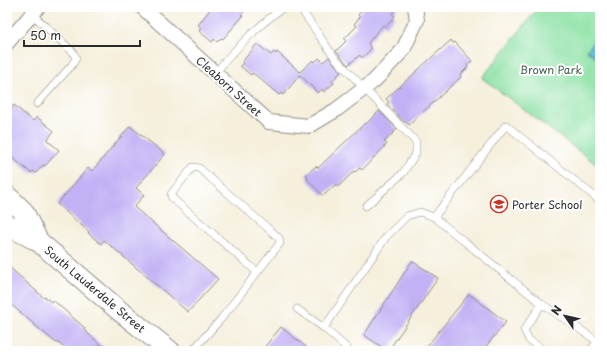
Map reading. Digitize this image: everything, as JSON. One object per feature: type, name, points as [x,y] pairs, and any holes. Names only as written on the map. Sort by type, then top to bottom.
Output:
[{"type":"street","name":"Cleaborn Street","points":[[142,7],[269,122],[309,126],[336,110],[374,81],[404,50],[417,20],[415,7]]},
{"type":"street","points":[[7,42],[35,11]]},
{"type":"street","name":"South Lauderdale Street","points":[[7,196],[23,211],[38,241]]},
{"type":"street","name":"South Lauderdale Street","points":[[7,225],[38,241],[115,307],[170,351]]},
{"type":"lane","points":[[215,73],[241,42],[270,16],[284,7]]},
{"type":"lane","points":[[290,7],[300,8],[335,58],[416,142],[416,153],[403,173],[366,206]]},
{"type":"lane","points":[[35,11],[73,52],[76,58],[72,65],[37,104]]},
{"type":"lane","points":[[434,217],[506,125],[600,201]]},
{"type":"lane","points":[[192,351],[221,319],[280,243],[279,238],[199,168],[193,167],[172,194],[172,198],[257,272]]},
{"type":"lane","points":[[324,328],[386,237],[407,216],[420,212],[434,217],[542,304],[599,341],[590,351]]},
{"type":"lane","points":[[542,304],[524,330],[528,340],[545,351]]},
{"type":"lane","points":[[297,309],[324,328],[347,348]]},
{"type":"green space","name":"Brown Park","points":[[539,7],[600,7],[600,167],[482,78]]},
{"type":"water","points":[[600,31],[600,60],[587,51]]},
{"type":"building","points":[[212,7],[247,7],[241,15],[243,16],[223,39],[221,38],[217,42],[214,39],[212,42],[199,31],[201,28],[198,25]]},
{"type":"building","points":[[364,7],[398,7],[392,14],[395,16],[386,27],[383,25],[368,43],[371,49],[362,58],[360,55],[348,65],[336,51],[346,41],[344,39],[357,26],[354,24],[360,17],[358,15]]},
{"type":"building","points":[[451,40],[453,43],[455,42],[472,61],[460,75],[461,77],[409,125],[405,121],[404,122],[387,104],[389,102],[386,99]]},
{"type":"building","points":[[257,44],[271,55],[274,52],[276,54],[277,52],[300,72],[313,60],[315,62],[319,58],[323,62],[329,57],[341,72],[332,81],[334,83],[324,92],[322,89],[318,93],[300,75],[283,95],[281,93],[279,95],[253,73],[251,75],[240,66]]},
{"type":"building","points":[[14,105],[33,121],[37,117],[54,131],[47,140],[59,150],[45,166],[43,165],[36,173],[33,171],[31,173],[7,153],[7,114]]},
{"type":"building","points":[[379,111],[397,129],[384,142],[387,144],[362,170],[360,168],[355,172],[354,171],[338,187],[336,184],[323,196],[307,179],[308,178],[306,175],[316,166],[318,168]]},
{"type":"building","points":[[130,126],[165,154],[136,188],[144,195],[134,207],[218,279],[188,312],[104,240],[101,244],[57,204],[88,168],[92,171]]},
{"type":"building","points":[[412,261],[438,278],[388,351],[364,335]]},
{"type":"building","points":[[7,265],[44,298],[45,297],[51,302],[53,300],[85,328],[84,330],[108,351],[68,351],[57,342],[56,343],[7,301]]},
{"type":"building","points":[[469,294],[506,322],[482,351],[423,351]]},
{"type":"building","points":[[281,327],[311,351],[261,351]]},
{"type":"place","name":"Porter School","points":[[499,204]]}]
